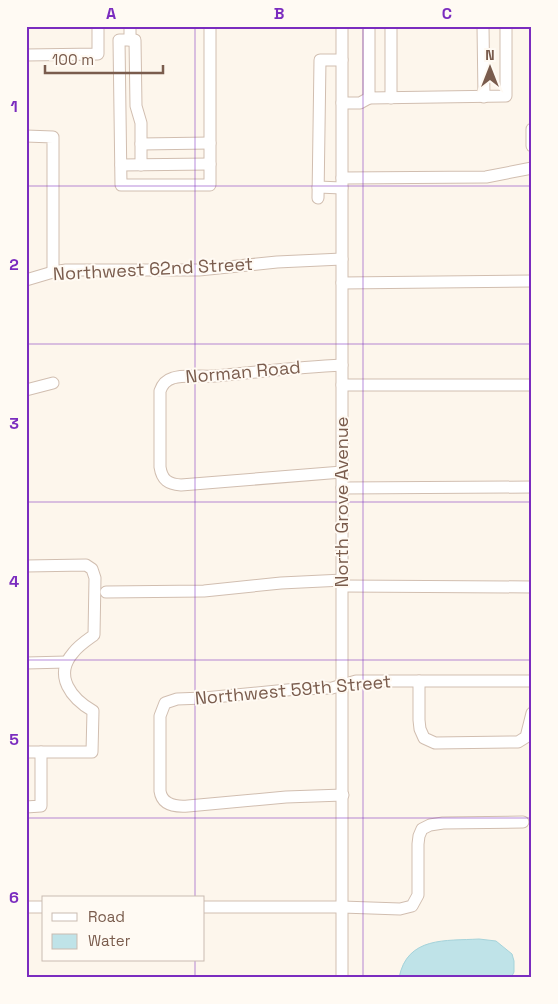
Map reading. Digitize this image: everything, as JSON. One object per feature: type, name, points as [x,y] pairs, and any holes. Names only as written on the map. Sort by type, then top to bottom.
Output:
[{"type":"street","points":[[26,55],[98,54],[98,26]]},
{"type":"street","points":[[130,26],[130,40]]},
{"type":"street","points":[[141,165],[141,123],[136,106],[136,40],[119,40],[121,185],[210,185],[210,26]]},
{"type":"street","name":"North Grove Avenue","points":[[342,26],[342,978]]},
{"type":"street","points":[[368,26],[369,98]]},
{"type":"street","points":[[391,26],[391,98]]},
{"type":"street","points":[[483,26],[484,97]]},
{"type":"street","points":[[342,103],[360,103],[369,98],[506,96],[506,26]]},
{"type":"street","points":[[342,60],[320,60],[318,192],[342,183],[486,177],[532,168]]},
{"type":"street","points":[[532,129],[532,146]]},
{"type":"street","points":[[26,136],[52,137],[53,272]]},
{"type":"street","points":[[141,144],[210,143]]},
{"type":"street","points":[[121,165],[210,164]]},
{"type":"street","name":"Northwest 62nd Street","points":[[26,280],[66,270],[199,270],[277,262],[342,259]]},
{"type":"street","points":[[342,282],[532,281]]},
{"type":"street","name":"Norman Road","points":[[342,365],[309,366],[212,376],[173,377],[162,385],[160,391],[160,467],[162,476],[167,482],[173,484],[342,472]]},
{"type":"street","points":[[26,390],[53,383]]},
{"type":"street","points":[[342,385],[532,385]]},
{"type":"street","points":[[342,488],[532,487]]},
{"type":"street","points":[[26,566],[86,565],[92,569],[95,578],[94,635],[72,654],[67,662],[65,674],[69,691],[75,699],[93,711],[92,752],[26,752]]},
{"type":"street","points":[[106,592],[194,591],[289,582],[532,587]]},
{"type":"street","points":[[26,663],[67,662]]},
{"type":"street","name":"Northwest 59th Street","points":[[343,795],[286,797],[188,806],[173,805],[161,797],[160,716],[165,703],[171,700],[297,689],[332,688],[356,681],[532,681]]},
{"type":"street","points":[[419,681],[420,729],[424,738],[435,743],[518,742],[526,737],[532,714]]},
{"type":"street","points":[[532,681],[532,688]]},
{"type":"street","points":[[26,807],[41,806],[41,752]]},
{"type":"street","points":[[205,907],[400,909],[412,906],[418,895],[418,844],[422,829],[430,825],[443,823],[523,822]]},
{"type":"street","points":[[26,907],[42,907]]},
{"type":"water","points":[[479,939],[496,941],[512,954],[514,972],[511,978],[399,978],[403,964],[410,954],[419,948],[441,941]]}]
